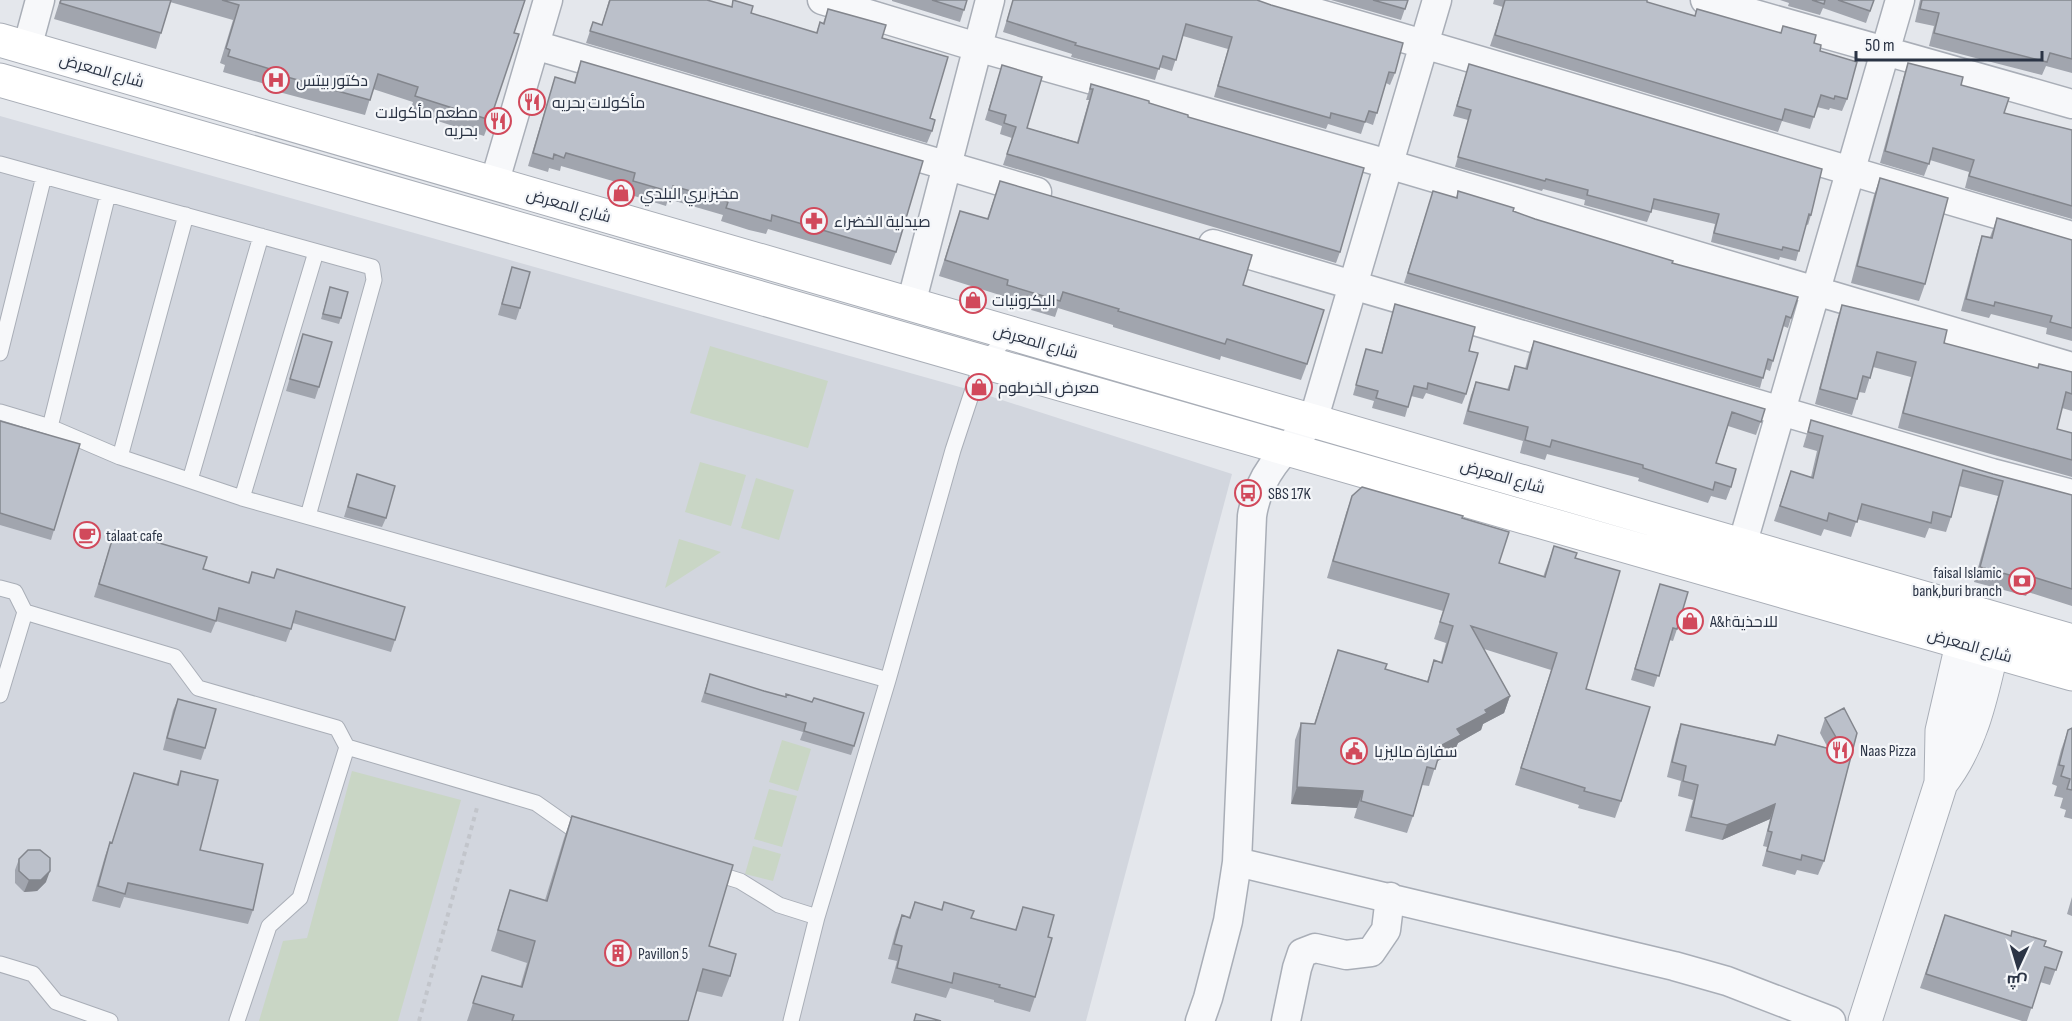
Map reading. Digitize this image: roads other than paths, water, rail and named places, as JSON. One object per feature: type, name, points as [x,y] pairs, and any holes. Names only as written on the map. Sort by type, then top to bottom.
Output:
[{"type":"main road","name":"شارع المعرض","points":[[13,44],[2072,641]]},
{"type":"main road","name":"شارع المعرض","points":[[0,80],[2072,674]]},
{"type":"main road","points":[[401,196],[411,160]]},
{"type":"main road","points":[[879,333],[900,301]]},
{"type":"street","points":[[13,44],[40,0]]},
{"type":"street","points":[[494,184],[548,0]]},
{"type":"street","points":[[822,0],[977,47],[1389,164],[2072,367]]},
{"type":"street","points":[[900,301],[948,166],[990,0]]},
{"type":"street","points":[[1271,0],[1424,43],[1850,172],[2072,236]]},
{"type":"street","points":[[1200,1021],[1228,921],[1237,862],[1252,516],[1259,488],[1269,470],[1285,449],[1313,421],[1437,0]]},
{"type":"street","points":[[1705,0],[2072,104]]},
{"type":"street","points":[[1732,577],[1900,0]]},
{"type":"street","points":[[535,45],[1060,199]]},
{"type":"street","points":[[1184,236],[1992,473],[2072,494]]},
{"type":"street","points":[[1865,1021],[1941,783],[1941,730],[1977,647],[1985,616]]},
{"type":"street","points":[[1237,862],[1674,966],[1727,981],[1831,1021]]},
{"type":"street","points":[[1286,1021],[1302,953],[1315,948],[1346,955],[1371,952],[1386,930],[1390,897]]},
{"type":"lane","points":[[0,164],[372,267],[374,280],[308,516]]},
{"type":"lane","points":[[0,353],[44,176]]},
{"type":"lane","points":[[50,427],[108,194]]},
{"type":"lane","points":[[120,457],[186,215]]},
{"type":"lane","points":[[190,480],[261,236]]},
{"type":"lane","points":[[242,498],[316,252]]},
{"type":"lane","points":[[791,1021],[818,917],[953,450],[982,362],[1012,334]]},
{"type":"lane","points":[[0,412],[50,427],[120,457],[242,498],[888,680]]},
{"type":"lane","points":[[0,588],[15,592],[25,612],[0,694]]},
{"type":"lane","points":[[25,612],[175,657],[198,688],[337,728],[346,747],[300,898],[268,926],[237,1021]]},
{"type":"lane","points":[[346,747],[536,803],[573,829],[607,840]]},
{"type":"lane","points":[[696,867],[740,881],[779,904],[818,917]]},
{"type":"lane","points":[[0,964],[33,974],[56,1002],[110,1021]]},
{"type":"place","name":"دكتور بيتس","points":[[276,80]]},
{"type":"place","name":"مأكولات بحريه","points":[[532,102]]},
{"type":"place","name":"مطعم مأكولات بحريه","points":[[498,121]]},
{"type":"place","name":"مخبز بري البلدي","points":[[621,193]]},
{"type":"place","name":"صيدلية الخضراء","points":[[814,221]]},
{"type":"place","name":"اليكرونيات","points":[[973,300]]},
{"type":"place","name":"معرض الخرطوم","points":[[979,387]]},
{"type":"place","name":"SBS 17K","points":[[1248,493]]},
{"type":"place","name":"talaat cafe","points":[[87,535]]},
{"type":"place","name":"faisal Islamic bank,buri branch","points":[[2022,581]]},
{"type":"place","name":"A&hللاحذية","points":[[1690,621]]},
{"type":"place","name":"Naas Pizza","points":[[1840,750]]},
{"type":"place","name":"سفارة ماليزيا","points":[[1354,751]]},
{"type":"place","name":"Pavillon 5","points":[[618,953]]}]
